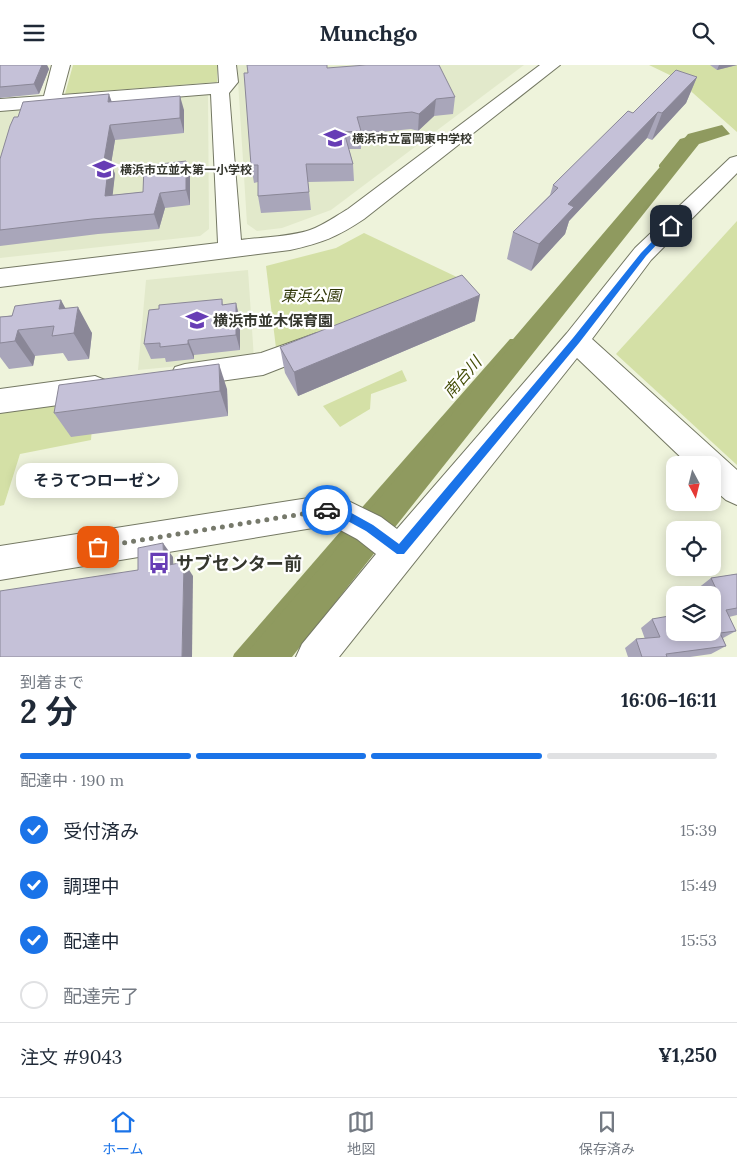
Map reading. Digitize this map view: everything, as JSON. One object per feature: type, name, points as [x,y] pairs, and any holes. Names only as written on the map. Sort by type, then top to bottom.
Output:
[{"type":"street","points":[[52,100],[61,65]]},
{"type":"street","points":[[228,65],[229,82],[220,93],[229,241]]},
{"type":"street","points":[[0,278],[229,251],[314,237],[331,230],[356,214],[551,65]]},
{"type":"street","points":[[0,105],[224,88]]},
{"type":"street","points":[[315,657],[400,551],[576,341],[644,255],[698,198],[737,162]]},
{"type":"street","points":[[156,379],[263,364],[336,335]]},
{"type":"street","points":[[576,341],[700,456]]},
{"type":"street","points":[[0,401],[117,385]]},
{"type":"street","points":[[721,475],[737,490]]},
{"type":"street","points":[[0,563],[334,509],[369,528],[400,551]]},
{"type":"shaded area","name":"横浜市立富岡東中学校","points":[[237,65],[524,65],[331,210],[282,228],[257,231],[247,224]]},
{"type":"shaded area","name":"横浜市立並木第一小学校","points":[[202,92],[208,94],[209,229],[200,236],[0,258],[0,109]]},
{"type":"shaded area","points":[[722,125],[730,134],[699,144],[292,657],[242,657],[688,134]]},
{"type":"shaded area","name":"横浜市並木保育園","points":[[248,270],[254,359],[138,370],[146,280]]},
{"type":"green space","points":[[73,65],[217,65],[217,82],[65,94]]},
{"type":"green space","points":[[649,65],[737,65],[737,132],[676,78]]},
{"type":"green space","points":[[737,221],[737,465],[616,354]]},
{"type":"green space","name":"東浜公園","points":[[364,233],[459,278],[276,348],[266,266],[336,248]]},
{"type":"green space","points":[[402,370],[407,381],[371,394],[370,409],[340,427],[323,406]]},
{"type":"green space","points":[[94,402],[91,440],[20,454],[4,505],[0,506],[0,411]]},
{"type":"building","points":[[0,65],[42,65],[34,84],[0,87]]},
{"type":"building","points":[[247,65],[327,65],[327,68],[366,65],[439,65],[455,97],[436,99],[419,114],[412,112],[357,117],[361,131],[344,132],[353,164],[306,164],[309,192],[258,196],[258,165],[251,165],[244,73],[248,73]]},
{"type":"building","points":[[676,70],[697,77],[662,113],[658,112],[568,204],[574,207],[539,244],[513,232],[558,188],[553,185],[628,111],[633,113]]},
{"type":"building","points":[[109,94],[108,102],[180,96],[180,118],[110,125],[104,160],[109,160],[105,196],[143,192],[144,166],[186,161],[186,190],[160,193],[154,214],[0,230],[0,159],[10,126],[14,117],[18,117],[23,102]]},
{"type":"building","points":[[462,275],[480,295],[294,372],[280,347]]},
{"type":"building","points":[[222,299],[222,305],[236,303],[236,335],[188,340],[188,344],[160,347],[160,343],[144,344],[149,310],[159,309],[159,305]]},
{"type":"building","points":[[61,300],[59,309],[78,307],[74,333],[52,336],[54,326],[18,330],[15,341],[0,343],[0,317],[12,316],[15,306]]},
{"type":"building","points":[[219,364],[220,391],[54,413],[59,385]]},
{"type":"building","points":[[163,543],[164,566],[184,562],[182,657],[0,657],[0,591],[138,570],[138,548]]},
{"type":"building","points":[[737,574],[737,608],[726,610],[736,631],[721,633],[721,586],[715,586],[711,578]]},
{"type":"building","points":[[666,617],[666,641],[721,641],[721,635],[726,646],[666,654],[667,657],[642,657],[636,639],[660,637],[652,619]]},
{"type":"waterway","name":"南台川","points":[[661,166],[682,140],[691,137]]},
{"type":"waterway","name":"南台川","points":[[361,514],[512,341]]},
{"type":"waterway","name":"南台川","points":[[237,657],[349,528]]},
{"type":"way so far","points":[[98,547],[327,510]]},
{"type":"place","name":"横浜市立富岡東中学校","points":[[335,138]]},
{"type":"place","name":"横浜市立並木第一小学校","points":[[104,169]]},
{"type":"place","name":"横浜市並木保育園","points":[[197,320]]},
{"type":"place","name":"そうてつローゼン","points":[[98,547]]},
{"type":"place","name":"サブセンター前","points":[[159,563]]},
{"type":"route","points":[[327,510],[334,509],[369,528],[400,551],[576,341],[644,255],[671,226]]}]
